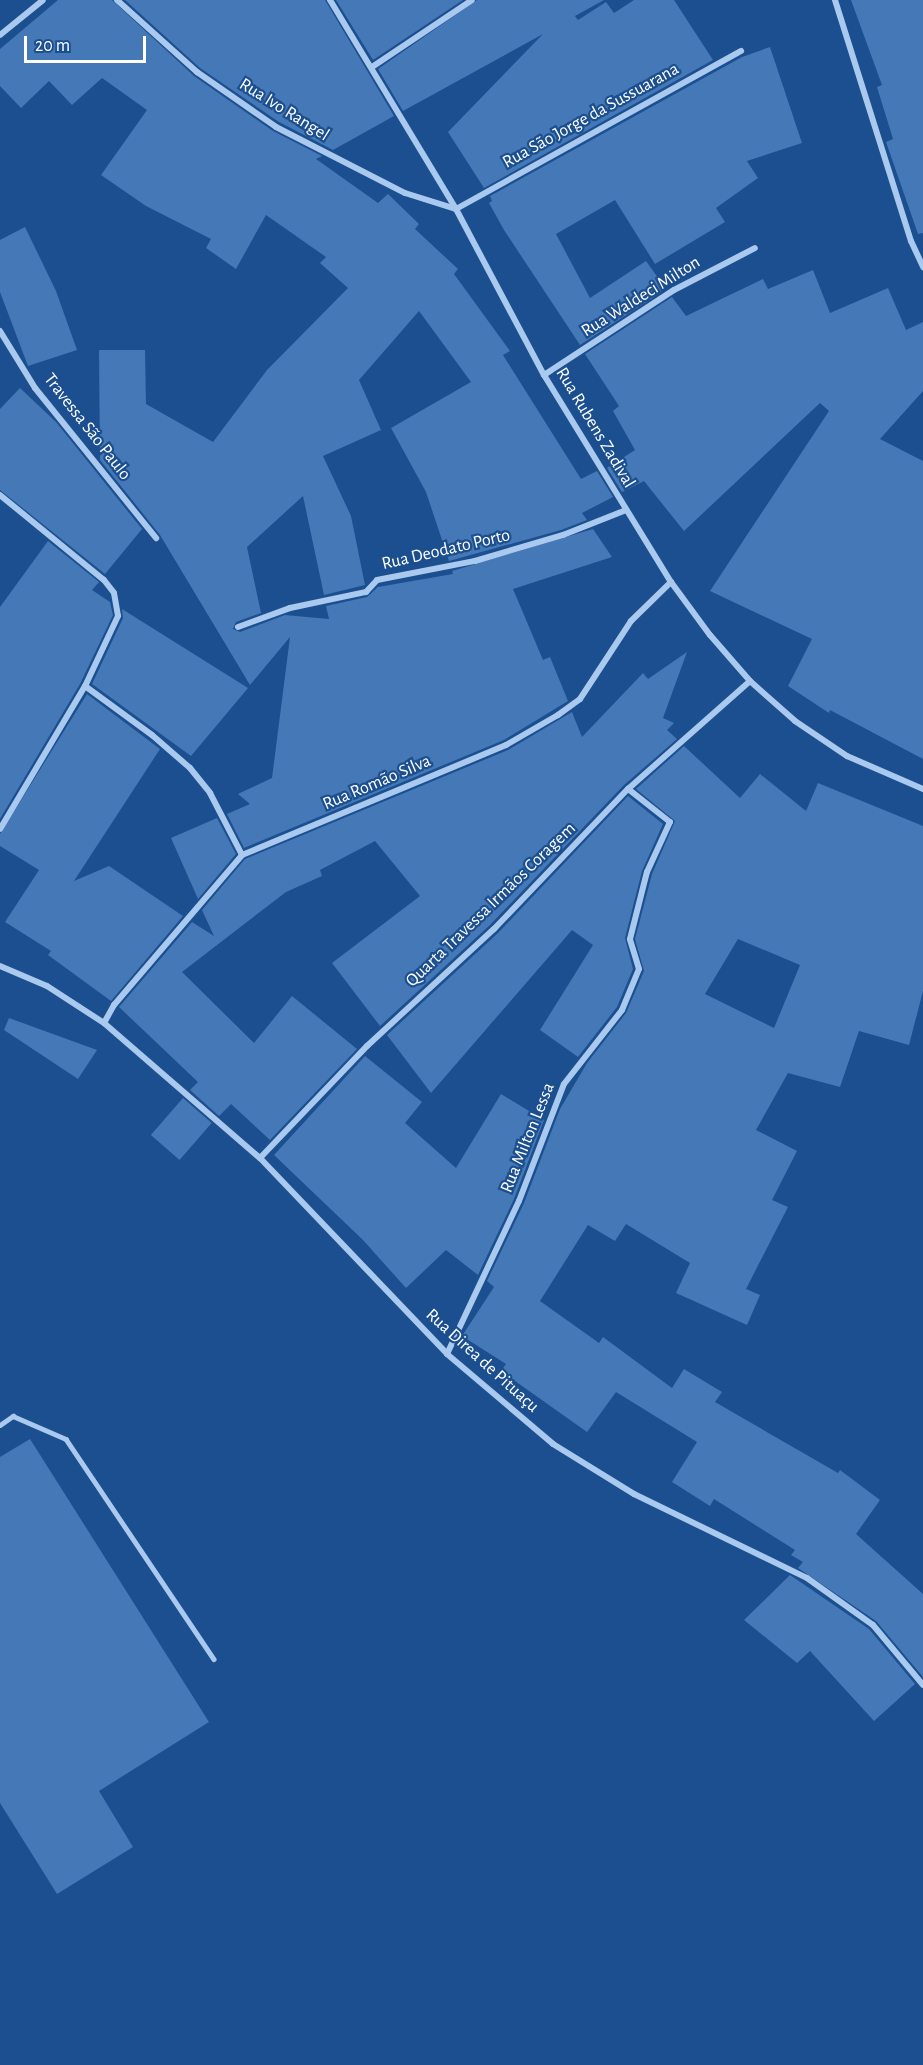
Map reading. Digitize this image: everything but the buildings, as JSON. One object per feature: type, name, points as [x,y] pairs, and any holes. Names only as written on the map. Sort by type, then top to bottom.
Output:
[{"type":"street","points":[[0,35],[43,0]]},
{"type":"street","name":"Rua Ivo Rangel","points":[[117,0],[197,72],[276,127],[395,189],[456,209]]},
{"type":"street","name":"Rua Rubens Zadival","points":[[330,0],[456,209],[544,375],[671,582],[750,681],[795,721],[847,756],[923,789]]},
{"type":"street","points":[[372,67],[472,0]]},
{"type":"street","points":[[836,0],[911,241],[923,267]]},
{"type":"street","name":"Rua São Jorge da Sussuarana","points":[[456,209],[741,51]]},
{"type":"street","name":"Rua Waldeci Milton","points":[[544,375],[674,290],[755,248]]},
{"type":"street","name":"Travessa São Paulo","points":[[0,331],[35,388],[156,538]]},
{"type":"street","points":[[0,495],[104,580],[114,592],[118,616],[85,686],[0,829]]},
{"type":"street","name":"Rua Deodato Porto","points":[[238,627],[290,608],[366,592],[378,580],[476,561],[552,538],[626,510]]},
{"type":"street","name":"Rua Romão Silva","points":[[104,1023],[114,1005],[242,855],[506,745],[558,714],[580,699],[631,621],[671,582]]},
{"type":"street","name":"Quarta Travessa Irmãos Coragem","points":[[260,1158],[368,1046],[494,928],[628,789],[750,681]]},
{"type":"street","points":[[85,686],[152,735],[190,768],[210,793],[242,855]]},
{"type":"street","name":"Rua Milton Lessa","points":[[447,1354],[519,1201],[564,1084],[622,1010],[639,969],[630,939],[647,872],[670,822],[628,789]]},
{"type":"street","name":"Rua Direa de Pituaçu","points":[[0,966],[47,986],[104,1023],[260,1158],[447,1354],[553,1444],[614,1482],[730,1544],[807,1578],[873,1625],[923,1685]]},
{"type":"lane","points":[[0,1425],[13,1416],[66,1438],[214,1659]]}]
